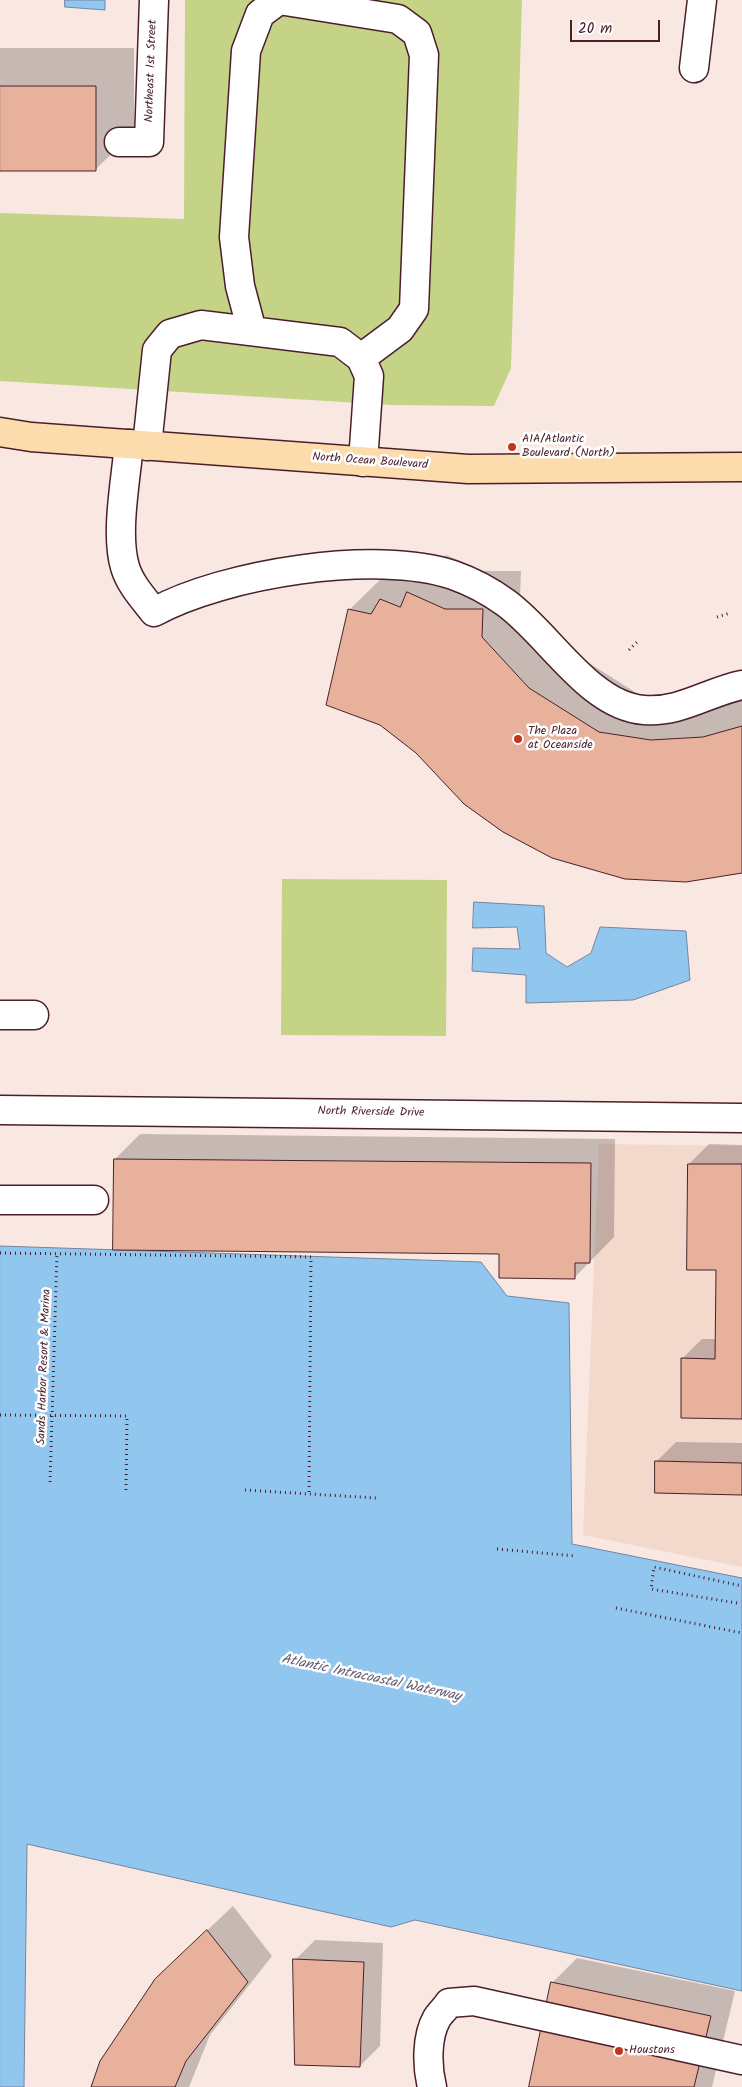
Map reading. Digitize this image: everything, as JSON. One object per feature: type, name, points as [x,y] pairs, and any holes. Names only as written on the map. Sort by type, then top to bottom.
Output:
[{"type":"main road","name":"North Ocean Boulevard","points":[[0,432],[31,437],[468,469],[742,467]]},
{"type":"street","name":"Northeast 1st Street","points":[[119,142],[149,142],[154,0]]},
{"type":"street","points":[[252,331],[240,286],[234,237],[246,51],[260,14],[278,0],[398,18],[417,33],[424,55],[414,309],[400,329],[361,358]]},
{"type":"street","points":[[694,68],[702,0]]},
{"type":"street","points":[[363,462],[369,376],[361,358],[340,342],[201,324],[170,334],[157,350],[138,445],[121,548],[125,568],[133,584],[154,612],[175,600],[197,593],[286,572],[374,563],[410,567],[452,575],[506,602],[539,631],[572,668],[598,692],[619,704],[643,710],[668,709],[692,703],[742,685]]},
{"type":"street","points":[[0,1015],[34,1016]]},
{"type":"street","name":"North Riverside Drive","points":[[0,1110],[742,1118]]},
{"type":"street","points":[[0,1200],[94,1200]]},
{"type":"street","points":[[432,2087],[428,2070],[431,2036],[437,2019],[450,2003],[474,2001],[742,2060]]},
{"type":"path","points":[[717,617],[730,613]]},
{"type":"path","points":[[629,650],[637,642]]},
{"type":"path","points":[[0,1253],[311,1257],[309,1494]]},
{"type":"path","name":"Sands Harbor Resort & Marina","points":[[50,1482],[57,1254]]},
{"type":"path","points":[[0,1415],[127,1416],[126,1490]]},
{"type":"path","points":[[245,1490],[376,1498]]},
{"type":"path","points":[[497,1549],[575,1556]]},
{"type":"path","points":[[738,1603],[650,1589],[654,1568],[742,1586]]},
{"type":"path","points":[[616,1608],[742,1633]]},
{"type":"shaded area","points":[[599,1144],[742,1146],[742,1567],[583,1535]]},
{"type":"green space","points":[[185,0],[522,0],[511,368],[494,406],[392,405],[0,381],[0,213],[184,219]]},
{"type":"green space","points":[[282,879],[447,880],[446,1036],[281,1035]]},
{"type":"water","points":[[65,0],[105,0],[105,10],[65,7]]},
{"type":"water","points":[[474,902],[544,906],[546,953],[567,967],[591,953],[600,927],[686,931],[690,980],[633,1000],[526,1003],[526,975],[472,971],[473,948],[520,949],[517,927],[473,928]]},
{"type":"water","name":"Atlantic Intracoastal Waterway","points":[[0,1246],[481,1262],[507,1296],[569,1303],[572,1544],[742,1578],[742,1991],[415,1920],[391,1927],[27,1844],[24,2087],[0,2087]]},
{"type":"building","points":[[0,86],[96,86],[96,171],[0,171]]},
{"type":"building","name":"The Plaza at Oceanside","points":[[407,592],[445,609],[483,609],[482,637],[529,688],[599,732],[651,740],[703,737],[742,726],[742,873],[686,882],[625,879],[552,858],[503,832],[464,804],[416,753],[380,725],[326,705],[348,609],[371,614],[380,599],[400,607]]},
{"type":"building","points":[[114,1159],[591,1163],[590,1263],[575,1263],[575,1279],[499,1278],[499,1254],[113,1250]]},
{"type":"building","points":[[688,1164],[742,1164],[742,1419],[681,1418],[681,1358],[715,1359],[716,1270],[687,1270]]},
{"type":"building","points":[[655,1461],[742,1463],[742,1495],[655,1493]]},
{"type":"building","points":[[207,1930],[248,1982],[186,2061],[175,2087],[91,2087],[100,2061],[155,1979]]},
{"type":"building","points":[[293,1959],[364,1962],[360,2067],[295,2065]]},
{"type":"building","name":"Houstons","points":[[551,1982],[711,2016],[694,2087],[529,2087]]},
{"type":"place","name":"A1A/Atlantic Boulevard (North)","points":[[512,447]]},
{"type":"place","name":"The Plaza at Oceanside","points":[[518,739]]},
{"type":"place","name":"Houstons","points":[[619,2051]]}]
